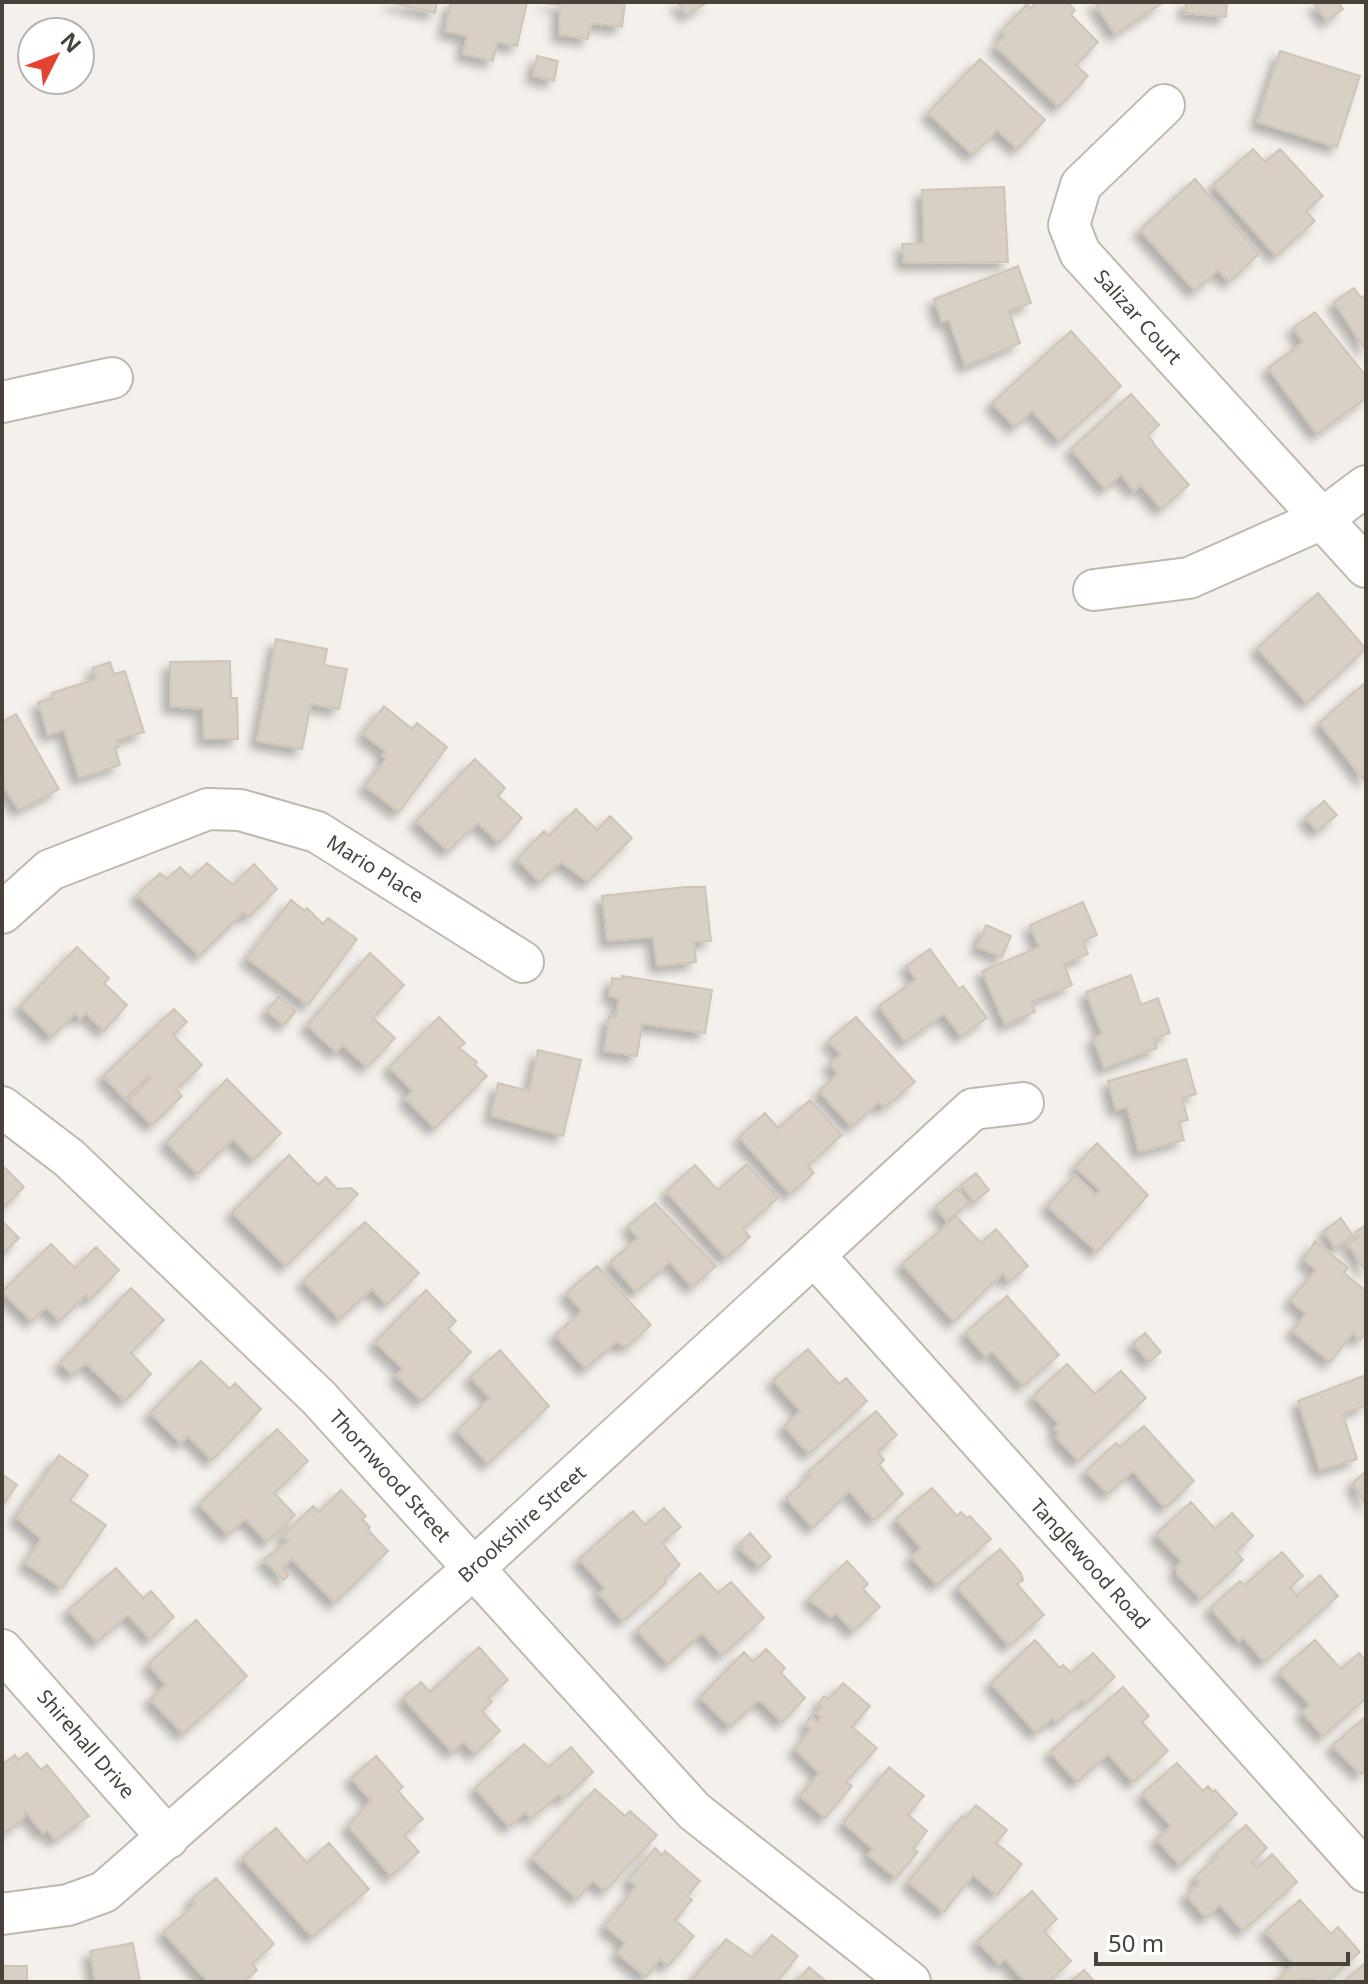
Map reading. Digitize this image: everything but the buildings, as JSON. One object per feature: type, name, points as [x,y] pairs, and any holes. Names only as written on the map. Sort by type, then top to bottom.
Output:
[{"type":"street","name":"Salizar Court","points":[[1164,105],[1081,185],[1069,225],[1080,253],[1366,567]]},
{"type":"street","points":[[2,402],[112,378]]},
{"type":"street","points":[[1094,590],[1189,578],[1322,519],[1366,486]]},
{"type":"street","name":"Mario Place","points":[[2,913],[50,870],[208,809],[240,810],[317,832],[523,962]]},
{"type":"street","name":"Brookshire Street","points":[[2,1914],[68,1905],[104,1892],[473,1569],[973,1109],[1023,1103]]},
{"type":"street","name":"Thornwood Street","points":[[2,1107],[69,1158],[319,1398],[694,1811],[910,1982]]},
{"type":"street","name":"Tanglewood Road","points":[[814,1255],[1366,1872]]},
{"type":"street","name":"Shirehall Drive","points":[[2,1650],[168,1838]]}]
